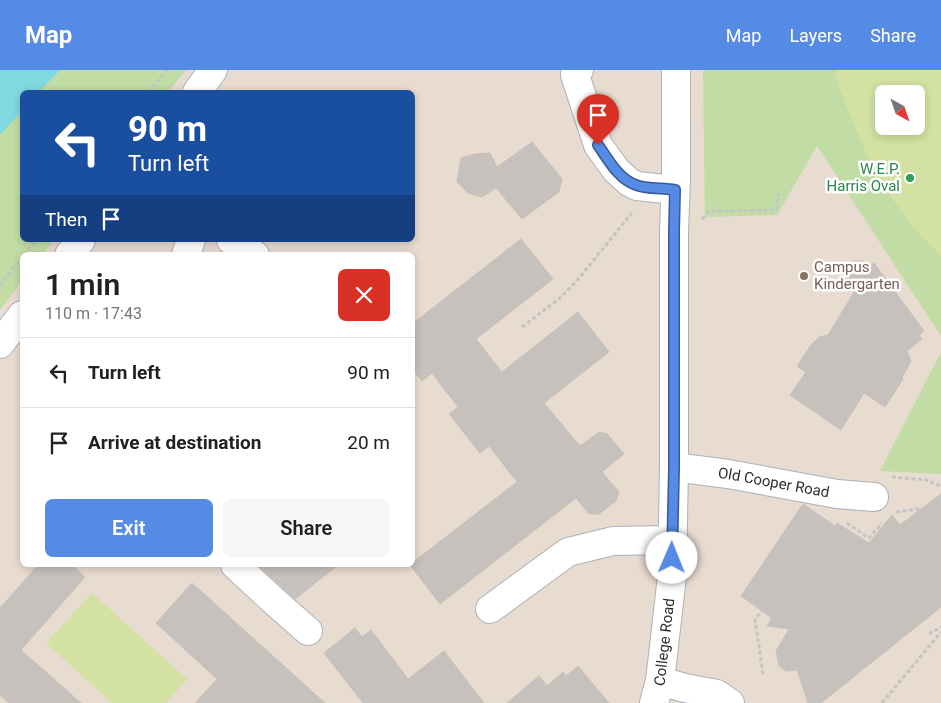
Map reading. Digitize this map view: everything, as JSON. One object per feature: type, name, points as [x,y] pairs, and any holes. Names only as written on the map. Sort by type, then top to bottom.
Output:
[{"type":"street","points":[[198,90],[212,70]]},
{"type":"street","points":[[579,70],[575,75],[598,145],[616,170],[629,182],[637,186],[675,190]]},
{"type":"street","name":"College Road","points":[[657,692],[672,576],[676,70]]},
{"type":"street","points":[[72,252],[80,242]]},
{"type":"street","points":[[234,242],[250,252]]},
{"type":"street","points":[[0,344],[20,317]]},
{"type":"street","name":"Old Cooper Road","points":[[674,468],[728,474],[837,494],[883,509]]},
{"type":"street","points":[[490,609],[568,552],[613,541],[673,540]]},
{"type":"street","points":[[237,567],[308,630]]},
{"type":"street","points":[[657,692],[685,688],[717,694],[730,703]]},
{"type":"path","points":[[151,90],[167,70]]},
{"type":"path","points":[[698,225],[709,211],[776,210],[778,190]]},
{"type":"path","points":[[522,327],[560,298],[575,283],[637,207]]},
{"type":"path","points":[[0,286],[20,260]]},
{"type":"path","points":[[891,477],[927,480],[941,486]]},
{"type":"path","points":[[845,522],[869,538],[883,509],[934,507],[941,502]]},
{"type":"path","points":[[934,507],[935,513]]},
{"type":"path","points":[[763,674],[755,620],[823,519]]},
{"type":"path","points":[[929,634],[941,627]]},
{"type":"path","points":[[882,703],[941,632]]},
{"type":"shaded area","points":[[60,70],[941,70],[941,703],[0,703],[0,135],[20,230],[20,242],[415,242],[415,90],[41,90]]},
{"type":"green space","points":[[22,70],[186,70],[170,90],[20,90],[20,242],[52,242],[44,252],[20,252],[20,284],[0,310],[0,96]]},
{"type":"green space","points":[[703,70],[941,70],[941,336],[817,146],[777,215],[705,217]]},
{"type":"green space","name":"W.E.P. Harris Oval","points":[[835,70],[941,70],[941,256],[917,232],[891,197],[869,160],[848,110]]},
{"type":"green space","points":[[941,352],[941,474],[880,471]]},
{"type":"green space","points":[[92,593],[187,679],[166,703],[112,703],[46,643]]},
{"type":"water","points":[[0,70],[60,70],[41,90],[20,90],[20,113],[0,135]]},
{"type":"building","points":[[532,142],[562,179],[559,192],[522,219],[496,188],[482,197],[468,193],[457,182],[461,158],[475,154],[490,153],[497,167]]},
{"type":"building","points":[[521,239],[553,279],[476,339],[502,372],[578,312],[609,352],[544,403],[580,446],[599,432],[607,434],[624,454],[602,472],[619,492],[616,501],[599,514],[589,514],[576,498],[440,604],[412,567],[415,567],[415,561],[517,482],[489,446],[480,453],[449,414],[458,407],[432,373],[422,381],[415,373],[415,322]]},
{"type":"building","points":[[854,261],[862,261],[868,268],[874,263],[924,331],[919,335],[922,339],[907,351],[911,361],[903,379],[885,407],[864,393],[841,430],[790,395],[806,372],[797,366],[811,345],[819,337],[828,335],[854,292],[843,274]]},
{"type":"building","points":[[941,494],[941,607],[821,703],[808,703],[797,670],[786,671],[779,666],[776,651],[789,629],[767,626],[772,618],[741,596],[803,504],[835,526],[837,523],[869,543],[892,515],[900,525]]},
{"type":"building","points":[[36,567],[74,567],[85,577],[21,650],[81,703],[9,703],[0,695],[0,608]]},
{"type":"building","points":[[260,567],[335,567],[295,599]]},
{"type":"building","points":[[192,583],[325,703],[195,703],[217,679],[156,623]]},
{"type":"building","points":[[355,628],[362,637],[371,630],[408,679],[444,651],[484,703],[363,703],[324,653]]},
{"type":"building","points":[[578,666],[609,703],[507,703],[539,676],[547,686],[563,672],[566,676]]},
{"type":"place","name":"W.E.P. Harris Oval","points":[[910,178]]},
{"type":"place","name":"Campus Kindergarten","points":[[804,276]]},
{"type":"route","points":[[598,145],[616,170],[629,182],[637,186],[675,190],[672,558]]}]
